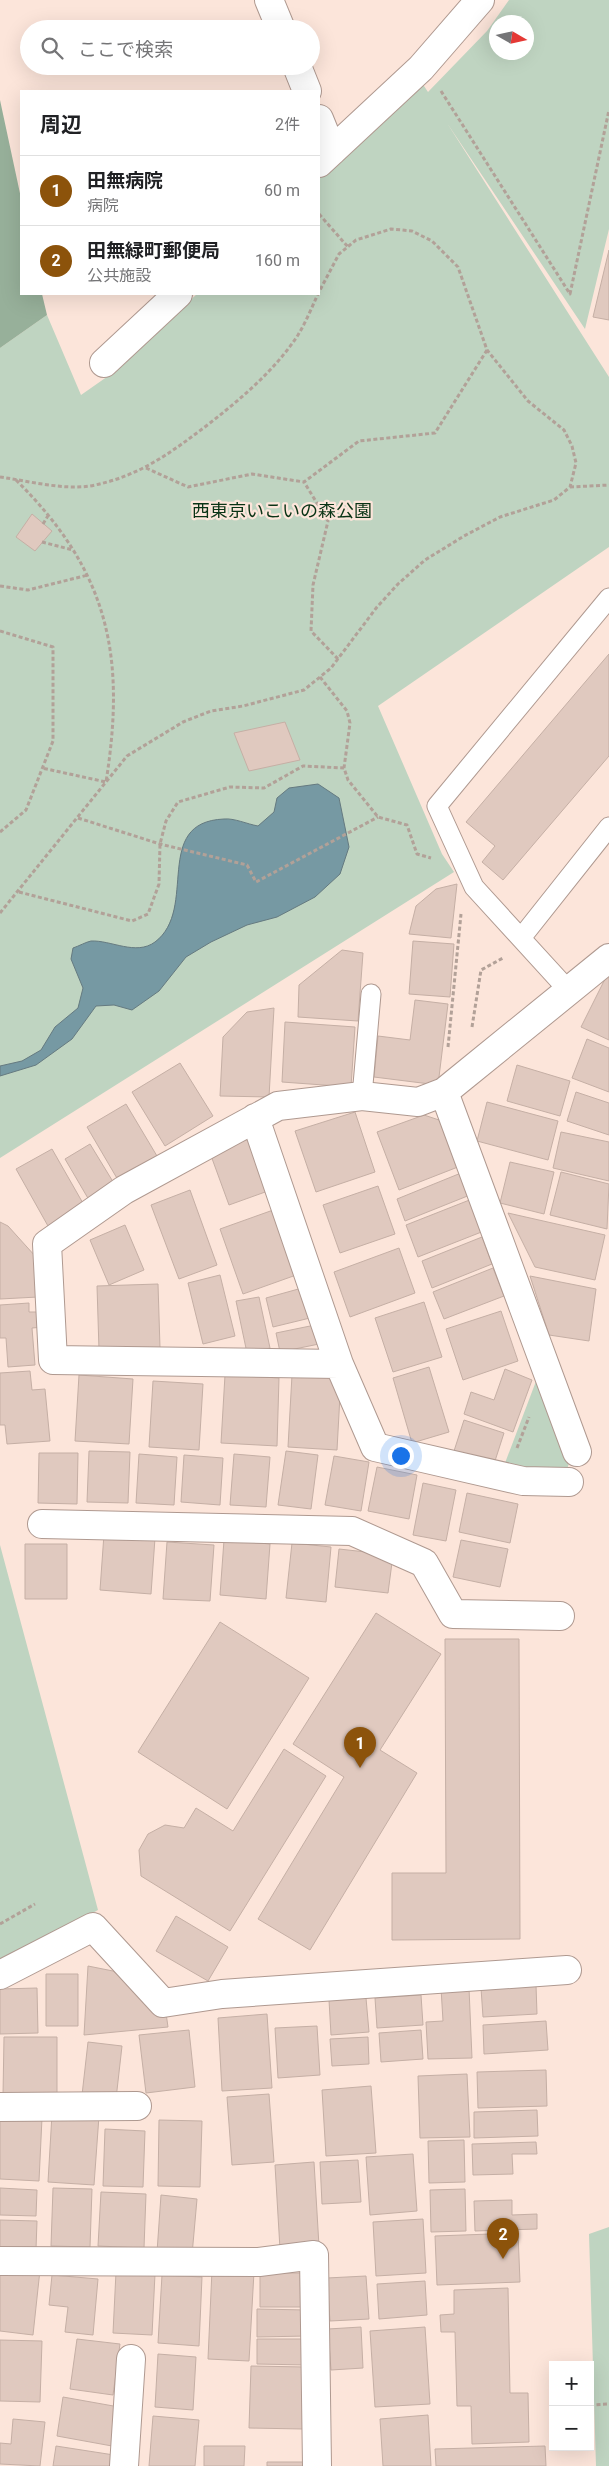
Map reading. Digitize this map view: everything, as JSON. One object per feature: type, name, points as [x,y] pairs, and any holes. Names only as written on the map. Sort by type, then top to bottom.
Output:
[{"type":"street","points":[[269,0],[277,20]]},
{"type":"street","points":[[325,157],[421,68],[480,0]]},
{"type":"street","points":[[300,75],[307,90]]},
{"type":"street","points":[[320,126],[325,157]]},
{"type":"street","points":[[104,363],[177,295]]},
{"type":"street","points":[[339,1364],[54,1360],[47,1244],[124,1190],[278,1106],[362,1096],[418,1102],[444,1092],[609,958]]},
{"type":"street","points":[[444,1092],[577,1452]]},
{"type":"street","points":[[255,1118],[339,1364],[375,1447],[523,1481],[568,1482]]},
{"type":"street","points":[[42,1524],[352,1531],[424,1563],[453,1614],[560,1616]]},
{"type":"street","points":[[0,1975],[93,1926],[163,2003],[222,1994],[568,1970]]},
{"type":"street","points":[[0,2107],[137,2106]]},
{"type":"street","points":[[0,2260],[259,2262],[314,2255],[317,2466]]},
{"type":"street","points":[[124,2466],[132,2359]]},
{"type":"lane","points":[[569,991],[474,887],[437,806],[609,598]]},
{"type":"lane","points":[[524,942],[609,826]]},
{"type":"lane","points":[[362,1096],[371,994]]},
{"type":"path","points":[[437,84],[570,294],[609,110]]},
{"type":"path","points":[[320,215],[348,247]]},
{"type":"path","points":[[320,289],[339,254],[356,240],[391,229],[412,231],[432,241],[458,266],[487,350],[528,401],[564,430],[572,446],[576,463],[570,487]]},
{"type":"path","points":[[0,477],[54,486],[88,486],[119,480],[146,468],[175,451],[249,392],[281,358],[299,334],[317,295]]},
{"type":"path","points":[[146,468],[188,487],[252,474],[304,482],[359,441],[435,432],[487,350]]},
{"type":"path","points":[[16,479],[49,514],[88,575],[97,596],[113,658],[111,755],[106,782]]},
{"type":"path","points":[[304,482],[328,521],[313,585],[311,631],[338,659]]},
{"type":"path","points":[[0,913],[19,892],[127,756],[183,722],[211,711],[243,706],[304,690],[338,659],[377,607],[398,584],[425,560],[464,536],[500,518],[554,500],[570,487],[609,485]]},
{"type":"path","points":[[43,524],[49,514]]},
{"type":"path","points":[[42,542],[73,550]]},
{"type":"path","points":[[0,586],[28,590],[88,575]]},
{"type":"path","points":[[0,632],[53,647],[52,741],[26,810],[0,832]]},
{"type":"path","points":[[320,677],[347,712],[350,723],[344,768],[348,780],[378,817],[407,825],[417,854],[433,859],[438,856]]},
{"type":"path","points":[[19,892],[132,921],[148,914],[159,884],[160,844],[166,821],[178,802],[230,788],[264,788],[303,766],[344,768]]},
{"type":"path","points":[[42,768],[106,782]]},
{"type":"path","points":[[78,818],[160,844],[247,865],[256,882],[378,817]]},
{"type":"path","points":[[444,1092],[466,868]]},
{"type":"path","points":[[474,1068],[472,1026],[481,970],[524,942]]},
{"type":"path","points":[[506,1477],[547,1371]]},
{"type":"path","points":[[0,1924],[35,1904]]},
{"type":"path","points":[[594,2405],[609,2404]]},
{"type":"green space","name":"西東京いこいの森公園","points":[[509,0],[609,0],[609,229],[585,329],[447,123],[609,377],[609,547],[378,706],[442,854],[454,872],[0,1158],[0,348],[47,315],[81,395],[111,374],[196,295],[320,295],[320,178],[422,83],[428,92],[489,28],[489,60],[534,60],[534,15],[498,15]]},
{"type":"green space","points":[[0,100],[20,193],[20,295],[42,295],[47,315],[0,348]]},
{"type":"green space","points":[[541,1368],[572,1451],[565,1478],[502,1471]]},
{"type":"green space","points":[[0,1545],[98,1910],[0,1963]]},
{"type":"green space","points":[[609,2227],[609,2466],[596,2466],[589,2234]]},
{"type":"water","points":[[318,784],[339,798],[349,847],[340,874],[315,897],[277,917],[247,925],[211,942],[186,957],[159,991],[132,1010],[114,1005],[96,1006],[72,1039],[36,1065],[0,1076],[0,1066],[22,1061],[41,1050],[55,1027],[78,1008],[83,988],[71,959],[73,948],[91,941],[99,941],[140,948],[155,942],[168,927],[174,909],[182,851],[189,835],[202,824],[224,819],[258,826],[274,812],[277,798],[289,788]]},
{"type":"building","points":[[609,250],[609,320],[593,317]]},
{"type":"building","points":[[32,514],[52,531],[35,551],[16,537]]},
{"type":"building","points":[[609,654],[609,756],[503,880],[482,862],[495,846],[466,822]]},
{"type":"building","points":[[285,722],[300,760],[249,771],[234,733]]},
{"type":"building","points":[[457,884],[451,938],[409,934],[416,906],[436,889]]},
{"type":"building","points":[[413,941],[454,944],[450,997],[409,994]]},
{"type":"building","points":[[342,950],[363,953],[358,1021],[298,1017],[299,985]]},
{"type":"building","points":[[607,975],[609,976],[609,1040],[581,1027]]},
{"type":"building","points":[[415,1000],[448,1004],[438,1085],[374,1077],[378,1036],[410,1040]]},
{"type":"building","points":[[274,1008],[269,1097],[220,1096],[223,1037],[247,1012]]},
{"type":"building","points":[[285,1022],[355,1027],[351,1087],[282,1082]]},
{"type":"building","points":[[587,1039],[609,1048],[609,1092],[572,1078]]},
{"type":"building","points":[[180,1063],[213,1116],[165,1146],[132,1092]]},
{"type":"building","points":[[517,1065],[570,1081],[560,1116],[507,1101]]},
{"type":"building","points":[[576,1092],[609,1103],[609,1135],[567,1121]]},
{"type":"building","points":[[487,1102],[558,1121],[548,1160],[477,1141]]},
{"type":"building","points":[[126,1104],[157,1156],[118,1180],[87,1127]]},
{"type":"building","points":[[355,1112],[375,1172],[316,1192],[295,1131]]},
{"type":"building","points":[[424,1115],[445,1122],[463,1165],[399,1190],[377,1132]]},
{"type":"building","points":[[561,1132],[609,1142],[609,1181],[553,1168]]},
{"type":"building","points":[[249,1139],[268,1191],[229,1205],[210,1153]]},
{"type":"building","points":[[90,1144],[115,1185],[89,1200],[65,1159]]},
{"type":"building","points":[[52,1149],[84,1205],[48,1226],[16,1169]]},
{"type":"building","points":[[510,1162],[554,1172],[544,1214],[500,1203]]},
{"type":"building","points":[[561,1172],[609,1184],[607,1229],[550,1215]]},
{"type":"building","points":[[461,1173],[470,1195],[405,1221],[397,1199]]},
{"type":"building","points":[[378,1186],[395,1234],[340,1253],[323,1205]]},
{"type":"building","points":[[190,1190],[217,1265],[179,1279],[151,1205]]},
{"type":"building","points":[[472,1199],[484,1231],[418,1257],[406,1225]]},
{"type":"building","points":[[276,1209],[299,1274],[243,1294],[220,1229]]},
{"type":"building","points":[[508,1213],[605,1235],[595,1280],[535,1267]]},
{"type":"building","points":[[0,1222],[8,1226],[36,1257],[38,1297],[0,1299]]},
{"type":"building","points":[[125,1225],[144,1270],[109,1285],[90,1240]]},
{"type":"building","points":[[482,1237],[492,1264],[432,1288],[422,1261]]},
{"type":"building","points":[[399,1248],[415,1293],[350,1317],[334,1272]]},
{"type":"building","points":[[493,1268],[504,1296],[444,1319],[433,1292]]},
{"type":"building","points":[[220,1275],[235,1336],[203,1344],[188,1283]]},
{"type":"building","points":[[530,1276],[596,1289],[589,1341],[549,1335]]},
{"type":"building","points":[[158,1284],[160,1348],[99,1350],[97,1286]]},
{"type":"building","points":[[302,1288],[310,1318],[273,1327],[266,1298]]},
{"type":"building","points":[[259,1297],[270,1348],[247,1353],[236,1301]]},
{"type":"building","points":[[424,1302],[442,1357],[393,1372],[375,1318]]},
{"type":"building","points":[[29,1303],[29,1312],[43,1312],[44,1327],[32,1328],[35,1365],[8,1367],[6,1338],[0,1338],[0,1305]]},
{"type":"building","points":[[501,1311],[518,1361],[463,1380],[446,1329]]},
{"type":"building","points":[[315,1325],[319,1344],[280,1352],[276,1333]]},
{"type":"building","points":[[429,1367],[449,1432],[412,1443],[393,1378]]},
{"type":"building","points":[[505,1369],[532,1380],[513,1432],[464,1414],[471,1392],[494,1400]]},
{"type":"building","points":[[30,1371],[32,1390],[45,1389],[50,1441],[7,1444],[5,1425],[0,1425],[0,1373]]},
{"type":"building","points":[[79,1375],[133,1379],[129,1444],[75,1441]]},
{"type":"building","points":[[225,1375],[279,1378],[277,1446],[221,1443]]},
{"type":"building","points":[[292,1375],[341,1377],[337,1450],[288,1447]]},
{"type":"building","points":[[153,1381],[203,1384],[199,1450],[149,1447]]},
{"type":"building","points":[[464,1420],[504,1433],[494,1464],[454,1451]]},
{"type":"building","points":[[89,1451],[130,1452],[128,1503],[87,1502]]},
{"type":"building","points":[[286,1451],[318,1455],[311,1509],[278,1505]]},
{"type":"building","points":[[39,1453],[78,1453],[77,1504],[38,1503]]},
{"type":"building","points":[[139,1454],[177,1457],[174,1505],[136,1503]]},
{"type":"building","points":[[234,1454],[270,1457],[266,1507],[230,1505]]},
{"type":"building","points":[[184,1455],[223,1458],[220,1505],[181,1502]]},
{"type":"building","points":[[334,1456],[369,1462],[361,1511],[325,1505]]},
{"type":"building","points":[[377,1467],[417,1475],[409,1519],[368,1511]]},
{"type":"building","points":[[423,1483],[456,1490],[446,1541],[413,1535]]},
{"type":"building","points":[[467,1493],[518,1504],[510,1543],[459,1532]]},
{"type":"building","points":[[104,1534],[155,1538],[151,1594],[100,1590]]},
{"type":"building","points":[[224,1540],[270,1544],[266,1599],[220,1595]]},
{"type":"building","points":[[461,1540],[508,1549],[500,1587],[453,1577]]},
{"type":"building","points":[[167,1542],[214,1545],[210,1601],[163,1599]]},
{"type":"building","points":[[292,1543],[331,1547],[326,1602],[286,1598]]},
{"type":"building","points":[[25,1544],[67,1544],[67,1599],[25,1599]]},
{"type":"building","points":[[339,1549],[393,1555],[388,1593],[335,1587]]},
{"type":"building","points":[[376,1613],[441,1654],[380,1750],[417,1773],[310,1950],[258,1919],[344,1777],[293,1744]]},
{"type":"building","points":[[220,1622],[309,1678],[227,1809],[138,1752]]},
{"type":"building","points":[[445,1639],[519,1639],[520,1939],[392,1940],[392,1873],[446,1873]]},
{"type":"building","points":[[284,1749],[326,1776],[230,1931],[141,1876],[139,1850],[148,1834],[165,1825],[184,1828],[196,1808],[233,1831]]},
{"type":"building","points":[[176,1916],[228,1947],[208,1981],[156,1951]]},
{"type":"building","points":[[88,1966],[113,1971],[166,2013],[168,2027],[84,2035]]},
{"type":"building","points":[[46,1974],[78,1974],[78,2026],[46,2026]]},
{"type":"building","points":[[536,1985],[537,2014],[483,2017],[481,1988]]},
{"type":"building","points":[[37,1988],[38,2033],[0,2034],[0,1989]]},
{"type":"building","points":[[441,1988],[469,1988],[472,2058],[428,2059],[426,2022],[443,2021]]},
{"type":"building","points":[[421,1995],[423,2025],[377,2028],[375,1998]]},
{"type":"building","points":[[366,1998],[369,2032],[331,2035],[329,2000]]},
{"type":"building","points":[[267,2014],[272,2088],[222,2091],[218,2018]]},
{"type":"building","points":[[546,2021],[548,2050],[484,2054],[483,2025]]},
{"type":"building","points":[[317,2026],[320,2075],[278,2078],[275,2028]]},
{"type":"building","points":[[189,2030],[195,2087],[146,2093],[139,2035]]},
{"type":"building","points":[[421,2030],[423,2059],[381,2062],[379,2033]]},
{"type":"building","points":[[4,2037],[57,2037],[57,2095],[3,2095]]},
{"type":"building","points":[[368,2037],[369,2064],[332,2066],[330,2039]]},
{"type":"building","points":[[88,2042],[122,2046],[116,2099],[82,2095]]},
{"type":"building","points":[[546,2070],[547,2106],[478,2108],[477,2072]]},
{"type":"building","points":[[467,2074],[470,2137],[420,2138],[418,2076]]},
{"type":"building","points":[[371,2086],[376,2153],[326,2156],[322,2090]]},
{"type":"building","points":[[269,2094],[274,2162],[232,2165],[227,2097]]},
{"type":"building","points":[[537,2110],[538,2136],[474,2138],[474,2112]]},
{"type":"building","points":[[52,2114],[99,2116],[94,2185],[48,2182]]},
{"type":"building","points":[[0,2116],[42,2118],[39,2181],[0,2179]]},
{"type":"building","points":[[159,2120],[202,2121],[200,2187],[158,2186]]},
{"type":"building","points":[[105,2129],[145,2131],[143,2187],[103,2186]]},
{"type":"building","points":[[464,2140],[465,2182],[429,2183],[428,2141]]},
{"type":"building","points":[[536,2142],[537,2154],[512,2154],[513,2174],[473,2175],[472,2144]]},
{"type":"building","points":[[413,2154],[417,2211],[370,2215],[366,2157]]},
{"type":"building","points":[[358,2160],[361,2202],[322,2204],[320,2162]]},
{"type":"building","points":[[314,2162],[319,2246],[280,2249],[275,2165]]},
{"type":"building","points":[[0,2188],[37,2190],[36,2216],[0,2215]]},
{"type":"building","points":[[53,2188],[92,2189],[90,2247],[51,2246]]},
{"type":"building","points":[[465,2189],[466,2231],[431,2232],[430,2190]]},
{"type":"building","points":[[101,2192],[146,2194],[144,2248],[98,2246]]},
{"type":"building","points":[[161,2195],[197,2199],[192,2255],[157,2252]]},
{"type":"building","points":[[512,2200],[512,2215],[537,2214],[537,2229],[475,2231],[474,2201]]},
{"type":"building","points":[[423,2219],[426,2273],[376,2276],[373,2222]]},
{"type":"building","points":[[0,2220],[37,2221],[36,2249],[0,2248]]},
{"type":"building","points":[[518,2233],[520,2282],[437,2285],[435,2236]]},
{"type":"building","points":[[0,2265],[40,2270],[33,2335],[0,2331]]},
{"type":"building","points":[[212,2270],[254,2272],[249,2361],[208,2359]]},
{"type":"building","points":[[116,2272],[155,2274],[152,2335],[113,2333]]},
{"type":"building","points":[[260,2273],[307,2273],[307,2307],[260,2307]]},
{"type":"building","points":[[52,2275],[98,2279],[93,2335],[65,2332],[68,2307],[49,2305]]},
{"type":"building","points":[[162,2275],[202,2277],[199,2346],[158,2343]]},
{"type":"building","points":[[366,2276],[369,2319],[330,2321],[327,2278]]},
{"type":"building","points":[[425,2281],[427,2315],[379,2319],[377,2284]]},
{"type":"building","points":[[508,2288],[510,2393],[528,2393],[529,2442],[472,2444],[471,2406],[457,2406],[455,2332],[441,2332],[440,2315],[454,2314],[454,2290]]},
{"type":"building","points":[[257,2309],[307,2310],[307,2336],[257,2337]]},
{"type":"building","points":[[361,2327],[363,2368],[331,2370],[328,2329]]},
{"type":"building","points":[[425,2327],[430,2404],[375,2407],[370,2331]]},
{"type":"building","points":[[77,2339],[120,2344],[113,2395],[70,2389]]},
{"type":"building","points":[[257,2339],[307,2339],[307,2365],[257,2364]]},
{"type":"building","points":[[0,2340],[42,2341],[40,2402],[0,2401]]},
{"type":"building","points":[[158,2354],[196,2357],[193,2410],[155,2407]]},
{"type":"building","points":[[251,2366],[305,2367],[303,2429],[249,2428]]},
{"type":"building","points":[[63,2397],[119,2407],[112,2446],[57,2436]]},
{"type":"building","points":[[428,2415],[431,2466],[383,2466],[380,2419]]},
{"type":"building","points":[[153,2416],[199,2420],[195,2466],[149,2466]]},
{"type":"building","points":[[13,2419],[45,2422],[40,2466],[0,2464],[0,2443],[11,2444]]},
{"type":"building","points":[[56,2446],[114,2455],[113,2466],[53,2466]]},
{"type":"building","points":[[204,2446],[245,2446],[244,2466],[204,2466]]},
{"type":"building","points":[[545,2446],[546,2466],[436,2466],[435,2449]]},
{"type":"building","points":[[267,2462],[309,2462],[309,2466],[267,2466]]},
{"type":"place","name":"田無病院","points":[[360,1768]]},
{"type":"place","name":"田無緑町郵便局","points":[[503,2259]]}]
